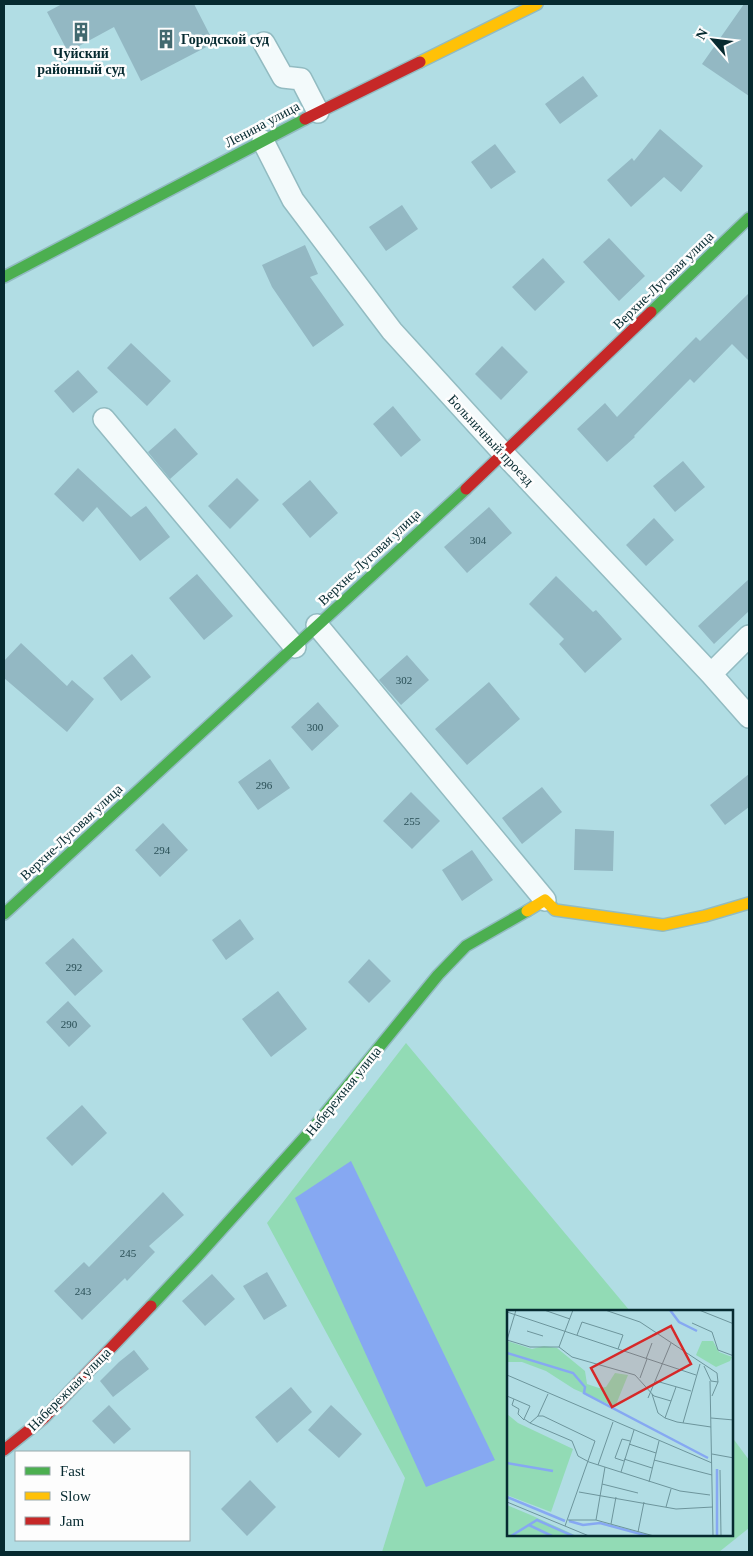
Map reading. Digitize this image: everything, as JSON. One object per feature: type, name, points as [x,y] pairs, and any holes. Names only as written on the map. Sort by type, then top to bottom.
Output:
[{"type":"street","name":"Ленина улица","points":[[4,277],[263,140],[537,4]]},
{"type":"street","points":[[264,43],[283,76],[301,79],[318,112]]},
{"type":"street","name":"Больничный проезд","points":[[263,140],[293,200],[392,331],[504,454],[712,674],[749,716]]},
{"type":"street","name":"Верхне-Луговая улица","points":[[4,914],[504,454],[749,218]]},
{"type":"street","points":[[104,419],[295,647]]},
{"type":"street","points":[[317,625],[554,910],[663,925],[749,903]]},
{"type":"street","points":[[712,674],[749,636]]},
{"type":"street","name":"Набережная улица","points":[[4,1450],[44,1418],[196,1258],[314,1127],[438,975],[466,946],[545,900]]},
{"type":"green space","points":[[406,1043],[629,1310],[507,1310],[507,1536],[733,1536],[733,1438],[749,1460],[749,1528],[719,1552],[382,1552],[405,1478],[267,1223]]},
{"type":"water","points":[[351,1161],[495,1460],[426,1487],[295,1198]]},
{"type":"building","points":[[62,4],[194,4],[214,43],[141,81],[114,27],[68,52],[47,12]]},
{"type":"building","points":[[744,4],[749,4],[749,96],[702,64]]},
{"type":"building","points":[[583,76],[598,96],[560,124],[545,104]]},
{"type":"building","points":[[660,129],[703,166],[681,192],[664,177],[631,207],[607,180],[632,158],[634,161]]},
{"type":"building","points":[[495,144],[516,172],[491,189],[471,162]]},
{"type":"building","points":[[402,205],[418,229],[386,251],[369,227]]},
{"type":"building","points":[[609,238],[645,276],[619,301],[583,262]]},
{"type":"building","points":[[305,245],[318,274],[310,277],[344,325],[313,347],[272,287],[262,265]]},
{"type":"building","points":[[543,258],[565,282],[535,311],[512,287]]},
{"type":"building","points":[[749,293],[749,361],[732,344],[694,383],[690,379],[635,437],[607,462],[577,429],[605,403],[617,417],[696,337],[700,341]]},
{"type":"building","points":[[131,343],[171,381],[147,406],[107,368]]},
{"type":"building","points":[[502,346],[528,372],[501,400],[475,374]]},
{"type":"building","points":[[78,370],[98,392],[73,413],[54,391]]},
{"type":"building","points":[[393,406],[421,440],[401,457],[373,424]]},
{"type":"building","points":[[175,428],[198,454],[170,479],[148,452]]},
{"type":"building","points":[[683,461],[705,487],[675,512],[653,486]]},
{"type":"building","points":[[78,468],[131,517],[146,506],[170,537],[140,561],[97,507],[83,522],[54,494]]},
{"type":"building","points":[[237,478],[259,500],[230,529],[208,506]]},
{"type":"building","points":[[310,480],[338,513],[310,538],[282,504]]},
{"type":"building","points":[[489,507],[512,533],[467,573],[444,547]]},
{"type":"building","points":[[654,518],[674,540],[646,566],[626,545]]},
{"type":"building","points":[[197,574],[233,616],[204,640],[169,598]]},
{"type":"building","points":[[556,576],[593,612],[596,610],[622,639],[585,673],[559,644],[564,639],[529,604]]},
{"type":"building","points":[[749,579],[749,611],[714,644],[698,626]]},
{"type":"building","points":[[21,643],[67,686],[72,680],[94,699],[67,732],[4,678],[4,661]]},
{"type":"building","points":[[132,654],[151,677],[121,701],[103,678]]},
{"type":"building","points":[[407,655],[429,680],[401,705],[379,680]]},
{"type":"building","points":[[489,682],[520,719],[467,765],[435,729]]},
{"type":"building","points":[[318,702],[339,726],[312,751],[291,727]]},
{"type":"building","points":[[270,759],[290,788],[258,810],[238,782]]},
{"type":"building","points":[[749,774],[749,807],[725,825],[710,805]]},
{"type":"building","points":[[542,787],[562,812],[522,844],[502,818]]},
{"type":"building","points":[[411,792],[440,821],[412,849],[383,821]]},
{"type":"building","points":[[163,823],[188,850],[160,877],[135,850]]},
{"type":"building","points":[[575,829],[614,831],[613,871],[574,870]]},
{"type":"building","points":[[472,850],[493,880],[462,901],[442,870]]},
{"type":"building","points":[[240,919],[254,939],[226,960],[212,940]]},
{"type":"building","points":[[73,938],[103,971],[75,996],[45,963]]},
{"type":"building","points":[[369,959],[391,981],[369,1003],[348,982]]},
{"type":"building","points":[[278,991],[307,1029],[271,1057],[242,1019]]},
{"type":"building","points":[[68,1001],[91,1026],[69,1047],[46,1022]]},
{"type":"building","points":[[82,1105],[107,1133],[72,1166],[46,1138]]},
{"type":"building","points":[[163,1192],[184,1215],[149,1246],[155,1252],[127,1281],[125,1278],[82,1320],[54,1291],[84,1262],[89,1267]]},
{"type":"building","points":[[267,1272],[287,1306],[264,1320],[243,1286]]},
{"type":"building","points":[[212,1274],[235,1299],[205,1326],[182,1301]]},
{"type":"building","points":[[134,1350],[149,1369],[113,1397],[100,1381]]},
{"type":"building","points":[[291,1387],[312,1412],[277,1443],[255,1417]]},
{"type":"building","points":[[109,1405],[131,1429],[114,1444],[92,1421]]},
{"type":"building","points":[[331,1405],[362,1434],[339,1458],[308,1430]]},
{"type":"building","points":[[250,1480],[276,1507],[247,1536],[221,1509]]},
{"type":"traffic: fast","points":[[4,277],[305,119]]},
{"type":"traffic: fast","points":[[651,312],[749,218]]},
{"type":"traffic: fast","points":[[4,914],[466,489]]},
{"type":"traffic: fast","points":[[151,1306],[314,1127],[438,975],[466,946],[527,911]]},
{"type":"traffic: slow","points":[[420,62],[537,4]]},
{"type":"traffic: slow","points":[[527,911],[545,900],[555,910],[663,925],[705,916],[749,903]]},
{"type":"traffic: jam","points":[[305,119],[420,62]]},
{"type":"traffic: jam","points":[[466,489],[651,312]]},
{"type":"traffic: jam","points":[[4,1450],[44,1418],[151,1306]]},
{"type":"place","name":"Чуйский районный суд","points":[[81,32]]},
{"type":"place","name":"Городской суд","points":[[166,39]]}]
